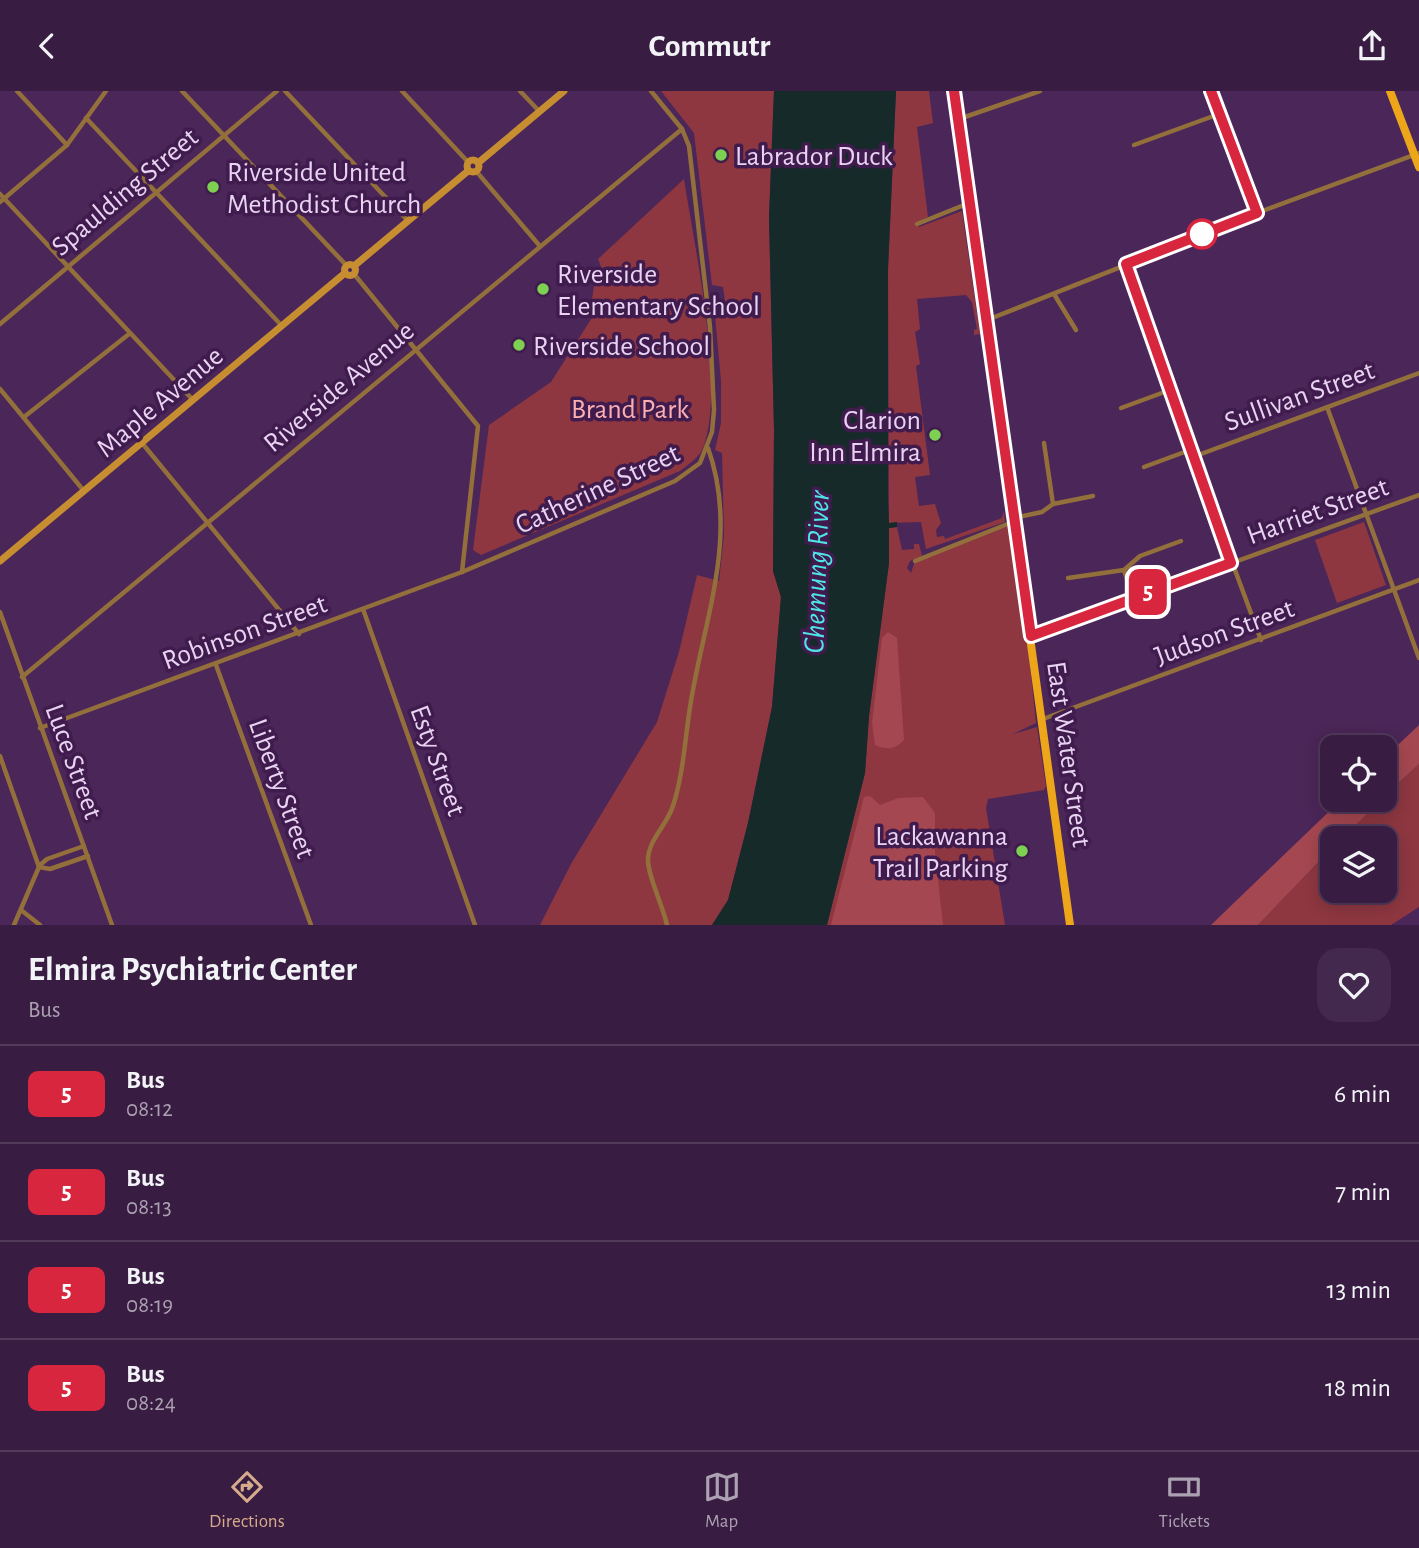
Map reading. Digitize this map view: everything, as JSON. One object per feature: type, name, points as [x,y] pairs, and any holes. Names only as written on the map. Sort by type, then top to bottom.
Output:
[{"type":"main road","name":"Maple Avenue","points":[[0,561],[564,91]]},
{"type":"main road","name":"East Water Street","points":[[954,91],[1070,925]]},
{"type":"main road","points":[[1390,91],[1417,154],[1419,167]]},
{"type":"street","points":[[17,91],[67,145]]},
{"type":"street","points":[[106,91],[67,145],[2,198],[194,400]]},
{"type":"street","points":[[182,91],[350,270],[478,426],[463,572]]},
{"type":"street","name":"Spaulding Street","points":[[0,324],[277,91]]},
{"type":"street","points":[[285,91],[408,222]]},
{"type":"street","points":[[402,91],[473,167],[539,246]]},
{"type":"street","points":[[520,91],[539,111]]},
{"type":"street","name":"Catherine Street","points":[[463,572],[675,481],[700,463],[708,448],[714,410],[710,327],[689,146],[682,129],[651,91]]},
{"type":"street","points":[[958,119],[1040,91]]},
{"type":"street","points":[[1211,91],[1257,213]]},
{"type":"street","points":[[1133,145],[1219,114]]},
{"type":"street","points":[[86,118],[282,326]]},
{"type":"street","name":"Riverside Avenue","points":[[22,677],[682,129]]},
{"type":"street","points":[[986,320],[1257,213],[1417,154]]},
{"type":"street","points":[[917,224],[970,203]]},
{"type":"street","points":[[1126,264],[1190,450],[1261,640]]},
{"type":"street","points":[[1054,294],[1076,330]]},
{"type":"street","points":[[24,417],[129,334]]},
{"type":"street","name":"Sullivan Street","points":[[1193,457],[1419,373]]},
{"type":"street","points":[[0,389],[84,491]]},
{"type":"street","points":[[1121,408],[1170,390]]},
{"type":"street","points":[[1327,407],[1419,658]]},
{"type":"street","points":[[142,443],[299,633]]},
{"type":"street","points":[[1044,443],[1053,503]]},
{"type":"street","points":[[667,925],[647,860],[650,847],[672,808],[686,744],[691,701],[716,591],[721,502],[719,481],[708,448]]},
{"type":"street","points":[[1144,467],[1190,450]]},
{"type":"street","name":"Harriet Street","points":[[1031,636],[1419,495]]},
{"type":"street","points":[[915,562],[1014,520],[1042,512],[1053,503],[1093,496]]},
{"type":"street","points":[[1068,578],[1124,571],[1140,556],[1181,541]]},
{"type":"street","points":[[1124,571],[1133,598]]},
{"type":"street","name":"Robinson Street","points":[[40,728],[463,572]]},
{"type":"street","name":"Judson Street","points":[[1043,719],[1419,580]]},
{"type":"street","name":"Esty Street","points":[[363,609],[475,925]]},
{"type":"street","name":"Luce Street","points":[[0,612],[112,925]]},
{"type":"street","name":"Liberty Street","points":[[216,664],[310,925]]},
{"type":"street","points":[[0,756],[39,867]]},
{"type":"street","points":[[14,925],[39,867],[47,859],[84,846]]},
{"type":"street","points":[[39,867],[50,869],[88,856]]},
{"type":"street","points":[[21,911],[40,925]]},
{"type":"green space","points":[[661,91],[774,91],[769,217],[774,429],[773,571],[781,597],[772,707],[748,823],[728,900],[712,925],[540,925],[571,864],[657,722],[679,652],[697,575],[719,581],[724,535],[722,453],[715,450],[721,423],[721,381],[715,316],[725,301],[723,287],[712,285],[694,133]]},
{"type":"green space","points":[[896,91],[929,91],[933,123],[917,127],[928,217],[917,222],[919,227],[962,211],[980,334],[974,335],[974,330],[977,329],[972,302],[966,295],[917,299],[920,329],[915,332],[920,364],[916,366],[930,475],[915,477],[919,506],[935,504],[941,523],[936,530],[937,537],[944,536],[945,539],[1002,518],[1004,511],[1005,522],[926,549],[921,522],[889,523],[888,269]]},
{"type":"green space","name":"Brand Park","points":[[684,179],[710,354],[709,422],[703,448],[696,458],[680,471],[481,555],[473,550],[489,425],[551,382],[595,313],[587,306],[592,299],[594,286],[600,281],[608,285],[598,259]]},
{"type":"green space","points":[[1015,521],[1036,723],[1013,734],[1037,727],[1046,786],[1044,790],[988,799],[986,808],[1005,925],[827,925],[865,773],[869,716],[889,563],[889,528],[897,527],[902,550],[914,549],[914,544],[919,544],[922,556],[910,561],[907,568],[911,573],[915,561]]},
{"type":"green space","points":[[1364,522],[1386,585],[1337,603],[1315,540]]},
{"type":"green space","points":[[1419,764],[1419,907],[1391,925],[1258,925],[1320,860],[1320,903],[1397,903],[1397,826],[1354,826],[1369,812],[1397,812],[1397,785]]},
{"type":"shaded area","points":[[888,632],[897,638],[904,740],[897,746],[887,748],[875,745],[872,723],[882,638]]},
{"type":"shaded area","points":[[1419,725],[1419,764],[1397,785],[1397,746]]},
{"type":"shaded area","points":[[870,796],[880,805],[898,798],[923,797],[935,813],[935,852],[943,925],[831,925],[864,797]]},
{"type":"shaded area","points":[[1329,812],[1369,812],[1355,826],[1320,826],[1320,860],[1258,925],[1211,925]]},
{"type":"water","name":"Chemung River","points":[[774,91],[896,91],[888,269],[888,499],[889,523],[897,522],[897,527],[889,528],[889,563],[869,716],[865,773],[827,925],[712,925],[728,900],[748,823],[772,707],[781,597],[773,571],[774,430],[769,217]]},
{"type":"bus line","name":"5","points":[[954,91],[1031,636],[1231,563],[1126,264],[1257,213],[1211,91]]},
{"type":"place","name":"Labrador Duck","points":[[721,155]]},
{"type":"place","name":"Riverside United Methodist Church","points":[[213,187]]},
{"type":"place","name":"Riverside Elementary School","points":[[543,289]]},
{"type":"place","name":"Riverside School","points":[[519,345]]},
{"type":"place","name":"Clarion Inn Elmira","points":[[935,435]]},
{"type":"place","name":"Lackawanna Trail Parking","points":[[1022,851]]}]
